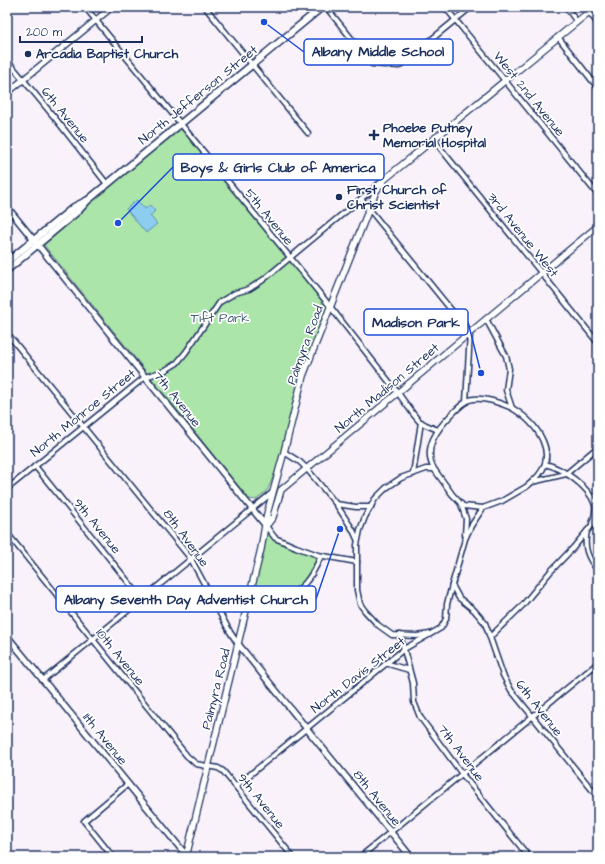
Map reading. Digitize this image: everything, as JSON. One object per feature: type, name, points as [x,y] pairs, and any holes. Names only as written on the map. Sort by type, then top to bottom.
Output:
[{"type":"main road","name":"North Jefferson Street","points":[[7,270],[74,207],[87,200],[107,184],[322,7]]},
{"type":"main road","name":"North Monroe Street","points":[[385,179],[595,7]]},
{"type":"main road","name":"Palmyra Road","points":[[186,856],[266,526],[267,514],[303,376],[376,192],[385,179]]},
{"type":"main road","name":"North Madison Street","points":[[281,490],[598,226]]},
{"type":"main road","name":"North Jefferson Street","points":[[7,262],[36,242]]},
{"type":"main road","name":"Palmyra Road","points":[[266,526],[273,517],[281,490]]},
{"type":"street","name":"5th Avenue","points":[[85,7],[330,308],[414,415],[428,427],[438,430]]},
{"type":"street","points":[[7,93],[112,7]]},
{"type":"street","points":[[205,7],[308,133]]},
{"type":"street","points":[[326,7],[372,64],[383,66],[399,66],[471,7]]},
{"type":"street","name":"West 2nd Avenue","points":[[445,7],[598,195]]},
{"type":"street","points":[[566,7],[577,22]]},
{"type":"street","points":[[589,12],[598,24]]},
{"type":"street","points":[[558,37],[598,88]]},
{"type":"street","name":"6th Avenue","points":[[7,60],[107,184]]},
{"type":"street","name":"3rd Avenue West","points":[[433,140],[598,344]]},
{"type":"street","name":"North Monroe Street","points":[[7,489],[145,377],[156,374],[177,363],[220,302],[232,295],[250,289],[256,285],[385,179]]},
{"type":"street","points":[[361,199],[470,333],[466,402]]},
{"type":"street","name":"7th Avenue","points":[[7,207],[275,538],[296,548],[321,556],[357,562]]},
{"type":"street","points":[[486,320],[506,356],[509,369],[506,390],[512,408]]},
{"type":"street","name":"8th Avenue","points":[[7,333],[191,559],[238,644],[411,857]]},
{"type":"street","points":[[591,335],[598,335]]},
{"type":"street","points":[[461,504],[463,506],[473,508],[483,508],[526,487],[540,474],[545,464],[546,449],[541,436],[527,419],[512,408],[501,403],[484,400],[475,399],[466,402],[457,409],[438,430],[433,440],[430,457],[434,469],[461,504],[466,518],[465,538]]},
{"type":"street","points":[[413,474],[421,422]]},
{"type":"street","points":[[532,482],[566,474],[598,447]]},
{"type":"street","points":[[284,452],[300,462],[307,469],[336,504],[358,540]]},
{"type":"street","points":[[545,464],[554,466],[579,483],[598,506]]},
{"type":"street","name":"9th Avenue","points":[[35,466],[142,599]]},
{"type":"street","points":[[434,469],[426,469],[401,478],[386,488],[371,507],[360,530],[357,562],[357,590],[360,604],[378,625],[392,635],[417,636],[434,633]]},
{"type":"street","points":[[43,680],[273,492]]},
{"type":"street","points":[[592,524],[595,509],[593,500]]},
{"type":"street","points":[[336,504],[356,507],[371,507]]},
{"type":"street","name":"North Davis Street","points":[[236,786],[404,649],[441,628],[446,619],[447,604],[465,538],[483,508]]},
{"type":"street","points":[[490,637],[522,606],[598,518]]},
{"type":"street","points":[[588,529],[585,545],[586,551],[590,561],[598,571]]},
{"type":"street","name":"10th Avenue","points":[[7,533],[187,756],[196,764],[208,766]]},
{"type":"street","points":[[250,590],[278,595],[286,595],[298,590],[309,579],[321,556]]},
{"type":"street","name":"6th Avenue","points":[[452,585],[459,598],[480,616],[487,628],[497,659],[511,690],[598,797]]},
{"type":"street","name":"7th Avenue","points":[[400,635],[413,683],[414,702],[419,713],[432,734],[462,774],[529,857]]},
{"type":"street","name":"11th Avenue","points":[[7,636],[186,856]]},
{"type":"street","points":[[360,857],[598,663]]},
{"type":"street","points":[[386,664],[410,670]]},
{"type":"street","name":"9th Avenue","points":[[208,766],[218,768],[223,771],[293,857]]},
{"type":"street","points":[[113,857],[84,821],[128,784]]},
{"type":"green space","name":"Tift Park","points":[[181,129],[329,307],[303,376],[284,452],[267,491],[256,500],[249,499],[44,245],[88,207],[91,201]]},
{"type":"green space","points":[[265,527],[273,537],[320,556],[307,580],[291,593],[281,594],[251,590]]},
{"type":"water","points":[[137,200],[145,209],[150,205],[155,211],[150,216],[157,224],[146,233],[126,209]]},
{"type":"place","name":"Albany Middle School","points":[[264,22]]},
{"type":"place","name":"Arcadia Baptist Church","points":[[28,54]]},
{"type":"place","name":"Phoebe Putney Memorial Hospital","points":[[374,135]]},
{"type":"place","name":"First Church of Christ Scientist","points":[[339,197]]},
{"type":"place","name":"Boys & Girls Club of America","points":[[118,223]]},
{"type":"place","name":"Madison Park","points":[[481,373]]},
{"type":"place","name":"Albany Seventh Day Adventist Church","points":[[340,529]]}]
